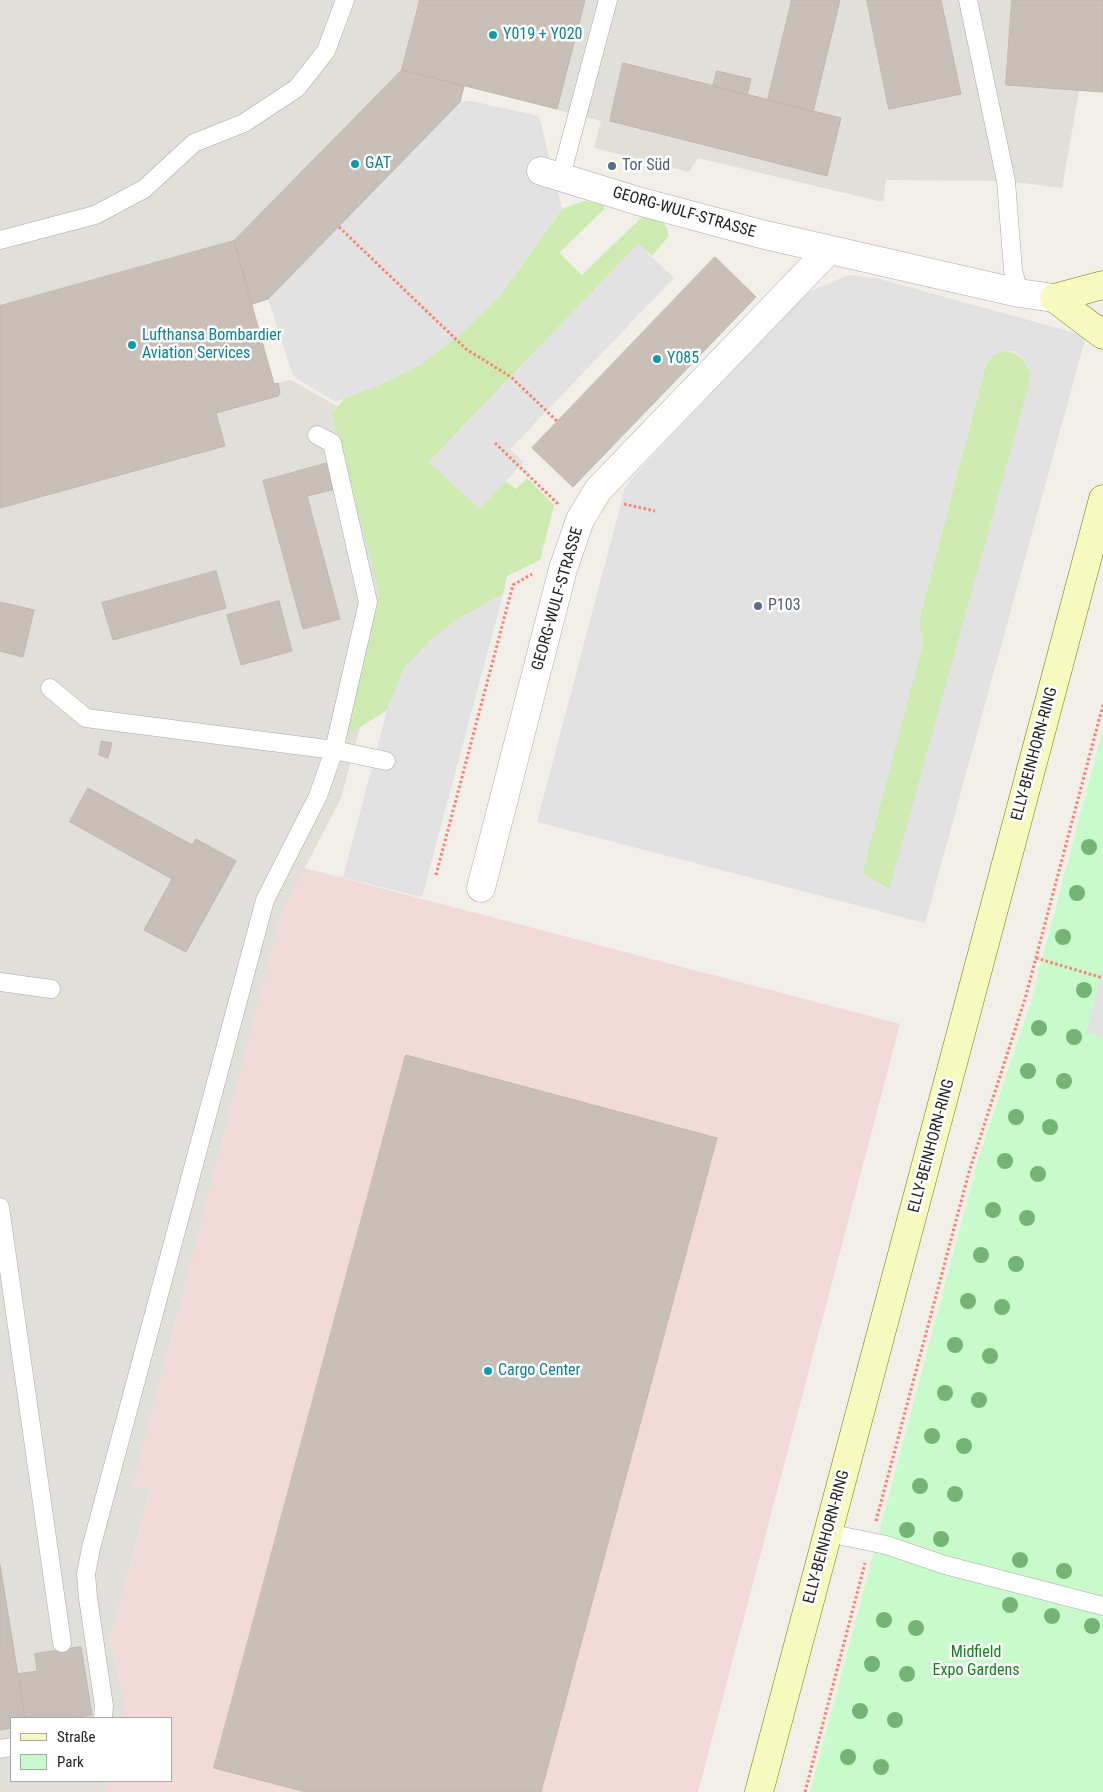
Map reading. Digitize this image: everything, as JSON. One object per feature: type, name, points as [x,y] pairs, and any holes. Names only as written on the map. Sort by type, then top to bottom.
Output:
[{"type":"street","name":"GEORG-WULF-STRASSE","points":[[551,174],[638,201],[829,250],[1019,293],[1054,298]]},
{"type":"street","name":"GEORG-WULF-STRASSE","points":[[481,888],[564,569],[580,520],[598,490],[809,273],[829,250]]},
{"type":"street","points":[[1054,298],[1103,285]]},
{"type":"street","points":[[1054,298],[1103,335]]},
{"type":"street","name":"ELLY-BEINHORN-RING","points":[[758,1789],[1103,499]]},
{"type":"lane","points":[[0,240],[95,214],[144,189],[194,143],[244,124],[297,88],[326,51],[345,0]]},
{"type":"lane","points":[[551,174],[608,0]]},
{"type":"lane","points":[[968,0],[1006,181],[1013,270],[1019,293]]},
{"type":"lane","points":[[103,1717],[104,1706],[86,1574],[91,1548],[265,900],[318,796],[334,750],[368,602],[332,443],[317,435]]},
{"type":"lane","points":[[50,688],[86,718],[334,750],[386,761]]},
{"type":"lane","points":[[0,982],[51,989]]},
{"type":"lane","points":[[0,1207],[62,1643]]},
{"type":"lane","points":[[828,1533],[870,1544],[895,1548],[945,1565],[1103,1606]]},
{"type":"path","points":[[339,227],[466,349],[511,377],[557,421]]},
{"type":"path","points":[[495,443],[561,506]]},
{"type":"path","points":[[622,504],[655,511]]},
{"type":"path","points":[[436,875],[512,585],[537,571]]},
{"type":"path","points":[[805,1792],[970,1172],[1026,1000],[1103,705]]},
{"type":"path","points":[[1036,958],[1103,978]]},
{"type":"shaded area","points":[[0,0],[1103,0],[1103,92],[1079,91],[1062,188],[1006,181],[886,180],[883,202],[698,158],[689,172],[594,148],[601,121],[465,86],[460,102],[339,227],[268,299],[252,304],[274,384],[291,380],[372,426],[408,549],[341,798],[282,912],[133,1486],[151,1490],[110,1640],[126,1707],[123,1717],[10,1717],[10,1782],[108,1782],[105,1792],[0,1792]]},
{"type":"shaded area","points":[[471,101],[539,116],[562,209],[499,297],[461,334],[420,365],[378,386],[335,402],[293,376],[268,299],[460,102]]},
{"type":"shaded area","points":[[638,244],[674,278],[510,449],[524,462],[479,509],[429,462]]},
{"type":"shaded area","name":"P103","points":[[849,275],[880,279],[1086,336],[925,923],[537,822],[625,488],[637,472],[808,292]],"holes":[[[1003,351],[1013,351],[1020,355],[1027,364],[1031,377],[889,890],[862,873],[923,644],[919,620],[986,364],[993,355]]]},
{"type":"shaded area","points":[[503,594],[422,897],[304,868],[343,877],[387,710],[404,668],[431,639],[455,621]]},
{"type":"shaded area","points":[[304,868],[900,1024],[698,1792],[541,1792],[717,1139],[407,1055],[214,1767],[306,1792],[105,1792],[108,1782],[172,1782],[172,1717],[123,1717],[126,1707],[110,1640],[151,1491],[133,1486],[282,912]]},
{"type":"shaded area","points":[[1103,968],[1103,1037],[1086,1032]]},
{"type":"green space","points":[[584,201],[604,204],[604,209],[559,253],[582,275],[644,215],[661,221],[668,231],[668,237],[652,256],[638,244],[429,462],[500,477],[516,489],[527,478],[554,505],[540,560],[507,576],[503,594],[455,621],[404,668],[387,710],[354,731],[348,729],[346,724],[380,596],[332,414],[345,398],[420,365],[499,297],[562,209]]},
{"type":"green space","points":[[1003,351],[1014,353],[1022,358],[1032,377],[890,890],[862,873],[922,645],[919,620],[986,364],[993,355]]},
{"type":"green space","name":"Midfield Expo Gardens","points":[[1103,728],[1103,1792],[810,1792],[978,1160],[1031,1001]]},
{"type":"building","name":"Y019 + Y020","points":[[420,0],[585,0],[557,109],[402,70]]},
{"type":"building","points":[[792,0],[840,0],[813,112],[768,100]]},
{"type":"building","points":[[867,0],[941,0],[961,94],[889,109]]},
{"type":"building","points":[[1012,0],[1103,0],[1103,92],[1006,85]]},
{"type":"building","points":[[623,63],[841,118],[827,176],[610,121]]},
{"type":"building","name":"GAT","points":[[402,70],[464,86],[460,102],[268,299],[252,304],[234,241]]},
{"type":"building","points":[[717,71],[751,79],[747,95],[713,86]]},
{"type":"building","name":"Lufthansa Bombardier Aviation Services","points":[[234,241],[274,384],[278,383],[280,393],[278,396],[216,413],[225,446],[0,508],[0,306]]},
{"type":"building","name":"Y085","points":[[715,257],[756,297],[573,487],[532,448]]},
{"type":"building","points":[[328,463],[335,489],[307,496],[340,619],[303,629],[263,481]]},
{"type":"building","points":[[216,571],[226,608],[113,640],[102,603]]},
{"type":"building","points":[[279,601],[292,651],[241,665],[227,615]]},
{"type":"building","points":[[0,602],[34,610],[23,657],[0,651]]},
{"type":"building","points":[[102,741],[112,743],[108,758],[99,755]]},
{"type":"building","points":[[88,788],[192,845],[196,839],[236,861],[186,952],[144,930],[172,879],[70,822]]},
{"type":"building","name":"Cargo Center","points":[[406,1055],[717,1138],[541,1792],[306,1792],[214,1768]]},
{"type":"building","points":[[0,1565],[25,1717],[10,1717],[10,1728],[0,1730]]},
{"type":"building","points":[[81,1647],[92,1715],[79,1717],[25,1717],[18,1674],[37,1671],[35,1654]]},
{"type":"place","name":"Y019 + Y020","points":[[493,35]]},
{"type":"place","name":"GAT","points":[[355,164]]},
{"type":"place","name":"Tor Süd","points":[[612,166]]},
{"type":"place","name":"Lufthansa Bombardier Aviation Services","points":[[132,345]]},
{"type":"place","name":"Y085","points":[[657,359]]},
{"type":"place","name":"P103","points":[[758,606]]},
{"type":"place","name":"Cargo Center","points":[[488,1371]]}]
